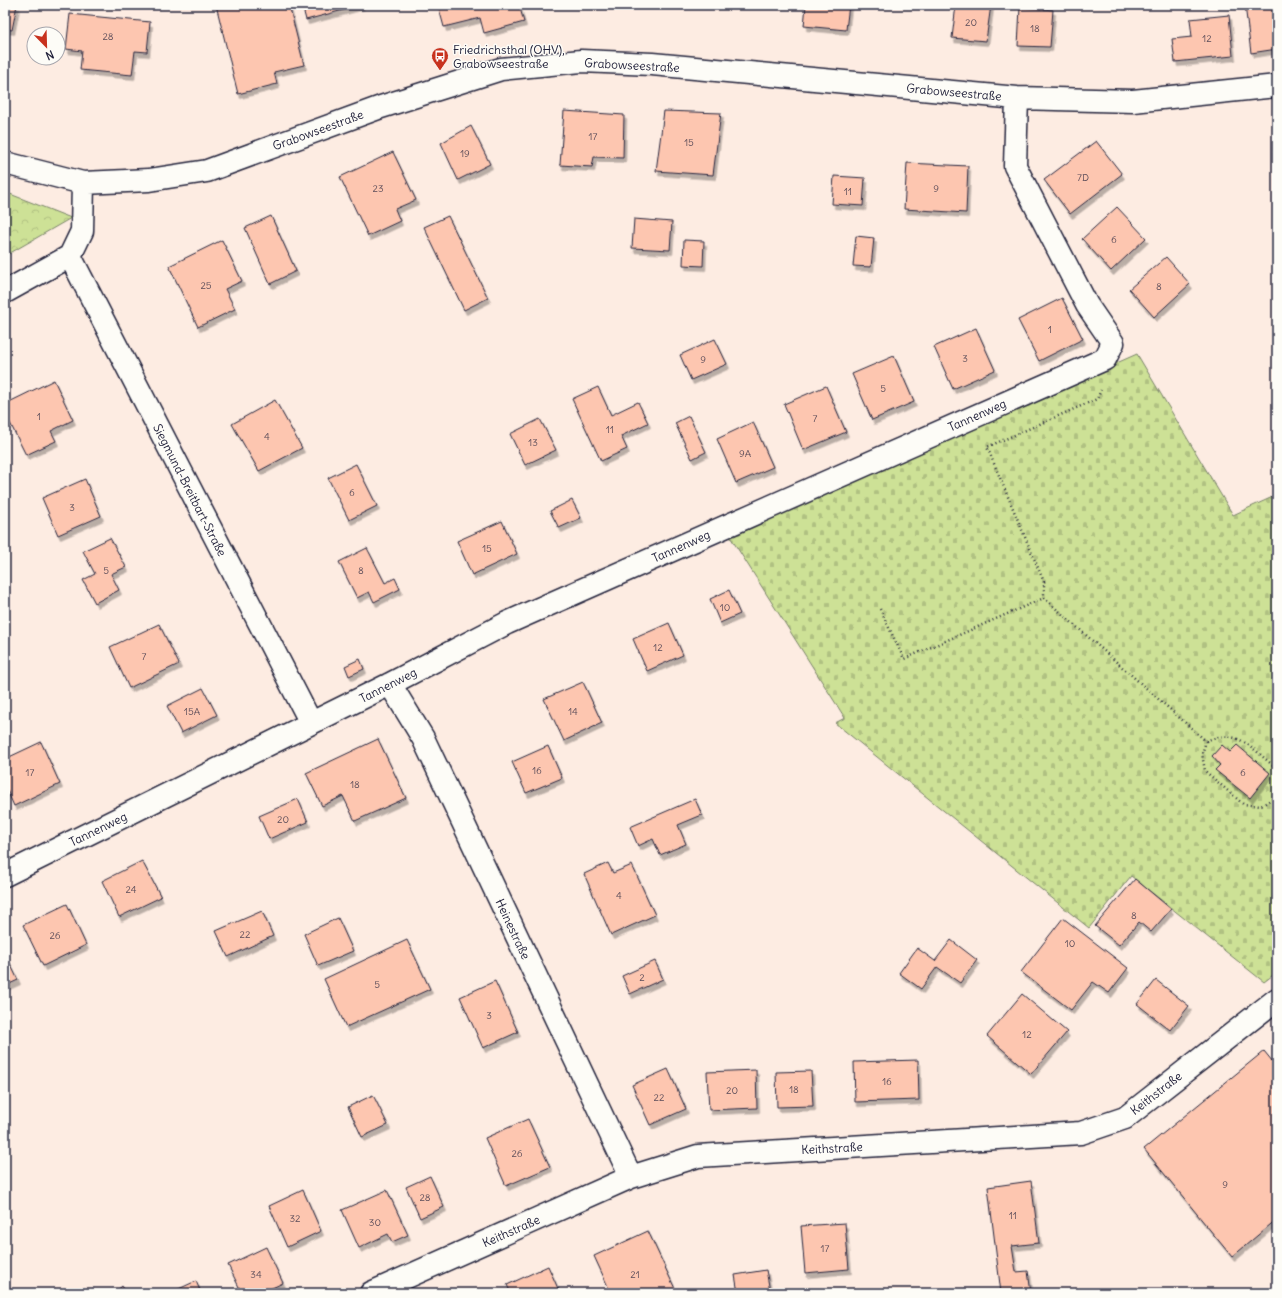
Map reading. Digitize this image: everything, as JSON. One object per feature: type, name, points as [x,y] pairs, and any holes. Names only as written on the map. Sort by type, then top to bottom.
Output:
[{"type":"street","name":"Grabowseestraße","points":[[5,163],[83,183],[149,180],[207,171],[381,107],[501,69],[581,61],[652,64],[1017,98],[1133,101],[1277,86]]},
{"type":"street","name":"Tannenweg","points":[[5,876],[390,684],[507,623],[1105,359],[1113,343],[1087,305],[1015,166],[1017,98]]},
{"type":"street","points":[[5,292],[70,256],[82,231],[83,183]]},
{"type":"street","name":"Siegmund-Breitbart-Straße","points":[[70,256],[311,723]]},
{"type":"street","name":"Heinestraße","points":[[390,684],[423,738],[630,1177]]},
{"type":"street","name":"Keithstraße","points":[[371,1293],[630,1177],[698,1156],[1081,1133],[1125,1118],[1277,999]]},
{"type":"path","points":[[1098,362],[1106,379],[1097,399],[986,447],[1044,582],[1044,598],[1206,741]]},
{"type":"path","points":[[880,609],[904,659],[1044,598]]},
{"type":"path","points":[[1277,773],[1274,766],[1238,737],[1218,735],[1206,741],[1202,754],[1205,771],[1243,804],[1261,806],[1275,797],[1277,793]]},
{"type":"green space","points":[[5,192],[71,218],[5,256]]},
{"type":"green space","points":[[1137,354],[1233,515],[1277,495],[1277,972],[1264,982],[1131,876],[1089,928],[835,723],[845,718],[729,535]]},
{"type":"building","points":[[5,5],[17,5],[12,30],[5,29]]},
{"type":"building","points":[[216,5],[289,5],[304,65],[274,72],[277,84],[238,94]]},
{"type":"building","points":[[302,5],[362,5],[306,20]]},
{"type":"building","points":[[438,5],[519,5],[524,22],[484,33],[480,18],[444,27]]},
{"type":"building","points":[[806,5],[849,5],[846,30],[804,26]]},
{"type":"building","points":[[956,5],[991,5],[986,41],[952,38]]},
{"type":"building","points":[[1245,5],[1277,5],[1277,49],[1251,53]]},
{"type":"building","points":[[1020,7],[1053,10],[1050,47],[1018,46]]},
{"type":"building","points":[[70,14],[150,22],[147,52],[135,51],[132,75],[80,70],[82,51],[66,49]]},
{"type":"building","points":[[1229,15],[1233,56],[1175,62],[1172,39],[1192,37],[1190,19]]},
{"type":"building","points":[[564,111],[624,115],[623,158],[594,157],[592,167],[560,165]]},
{"type":"building","points":[[664,111],[721,113],[713,175],[656,171]]},
{"type":"building","points":[[471,126],[490,164],[458,180],[441,143]]},
{"type":"building","points":[[1096,141],[1122,174],[1070,214],[1044,180]]},
{"type":"building","points":[[393,152],[416,200],[395,209],[400,221],[368,236],[340,177]]},
{"type":"building","points":[[907,163],[968,166],[966,213],[904,209]]},
{"type":"building","points":[[834,176],[865,178],[863,206],[832,204]]},
{"type":"building","points":[[1117,207],[1146,238],[1111,271],[1082,239]]},
{"type":"building","points":[[271,216],[296,271],[270,284],[245,228]]},
{"type":"building","points":[[448,216],[488,298],[464,310],[424,227]]},
{"type":"building","points":[[634,219],[672,222],[670,250],[632,248]]},
{"type":"building","points":[[856,236],[874,238],[871,267],[853,266]]},
{"type":"building","points":[[222,240],[242,281],[225,289],[235,309],[198,327],[169,266]]},
{"type":"building","points":[[684,240],[704,241],[703,266],[683,265]]},
{"type":"building","points":[[1166,257],[1190,284],[1154,317],[1129,289]]},
{"type":"building","points":[[1062,298],[1083,339],[1039,361],[1018,320]]},
{"type":"building","points":[[976,328],[995,370],[953,389],[934,347]]},
{"type":"building","points":[[715,339],[727,364],[691,380],[680,355]]},
{"type":"building","points":[[894,356],[914,402],[872,420],[852,374]]},
{"type":"building","points":[[54,380],[73,420],[51,431],[56,441],[26,455],[5,413],[5,404]]},
{"type":"building","points":[[826,386],[846,432],[803,450],[784,404]]},
{"type":"building","points":[[598,387],[611,415],[638,402],[648,423],[621,436],[627,449],[601,461],[572,399]]},
{"type":"building","points":[[275,400],[302,448],[259,471],[232,424]]},
{"type":"building","points":[[689,416],[706,452],[692,459],[675,423]]},
{"type":"building","points":[[540,419],[556,450],[525,465],[510,434]]},
{"type":"building","points":[[753,422],[773,467],[736,483],[717,439]]},
{"type":"building","points":[[356,464],[377,506],[349,520],[328,478]]},
{"type":"building","points":[[85,479],[101,516],[58,535],[42,498]]},
{"type":"building","points":[[572,500],[581,518],[559,528],[550,511]]},
{"type":"building","points":[[502,521],[517,554],[472,575],[457,541]]},
{"type":"building","points":[[110,538],[126,567],[111,574],[119,590],[95,603],[83,580],[95,574],[83,551]]},
{"type":"building","points":[[367,548],[385,583],[395,578],[400,589],[374,602],[369,592],[357,598],[339,562]]},
{"type":"building","points":[[729,590],[740,614],[720,623],[710,599]]},
{"type":"building","points":[[669,623],[683,655],[647,671],[633,639]]},
{"type":"building","points":[[159,624],[179,664],[129,688],[110,647]]},
{"type":"building","points":[[360,659],[364,669],[349,676],[345,666]]},
{"type":"building","points":[[583,682],[602,723],[564,741],[544,699]]},
{"type":"building","points":[[203,688],[217,715],[181,733],[167,706]]},
{"type":"building","points":[[378,739],[406,798],[355,821],[343,796],[322,806],[306,773]]},
{"type":"building","points":[[41,742],[60,784],[14,806],[5,786],[5,759]]},
{"type":"building","points":[[1222,745],[1230,752],[1237,745],[1270,773],[1250,798],[1215,770],[1220,765],[1212,756]]},
{"type":"building","points":[[548,746],[562,778],[526,793],[512,762]]},
{"type":"building","points":[[298,799],[308,822],[269,839],[259,816]]},
{"type":"building","points":[[695,799],[702,815],[678,825],[686,844],[660,855],[653,839],[638,846],[630,827]]},
{"type":"building","points":[[142,861],[161,897],[119,917],[102,881]]},
{"type":"building","points":[[608,863],[613,873],[632,865],[655,915],[611,935],[584,874]]},
{"type":"building","points":[[1135,879],[1171,909],[1151,932],[1139,922],[1119,945],[1095,926]]},
{"type":"building","points":[[67,904],[86,945],[43,966],[23,925]]},
{"type":"building","points":[[262,911],[273,936],[228,957],[216,931]]},
{"type":"building","points":[[338,918],[353,951],[318,966],[304,934]]},
{"type":"building","points":[[1063,918],[1128,968],[1109,993],[1093,982],[1071,1010],[1021,972]]},
{"type":"building","points":[[407,940],[430,989],[346,1027],[324,979]]},
{"type":"building","points":[[951,940],[977,960],[960,983],[937,967],[921,989],[899,973],[917,948],[935,961]]},
{"type":"building","points":[[5,953],[18,980],[5,986]]},
{"type":"building","points":[[655,961],[663,979],[630,994],[622,976]]},
{"type":"building","points":[[1156,980],[1189,1006],[1170,1030],[1137,1004]]},
{"type":"building","points":[[495,981],[518,1032],[483,1048],[460,997]]},
{"type":"building","points":[[1022,994],[1067,1032],[1031,1074],[987,1036]]},
{"type":"building","points":[[1264,1051],[1277,1067],[1277,1219],[1232,1257],[1144,1149]]},
{"type":"building","points":[[918,1060],[919,1100],[855,1102],[854,1062]]},
{"type":"building","points":[[668,1069],[686,1109],[650,1125],[632,1085]]},
{"type":"building","points":[[756,1070],[757,1108],[709,1110],[707,1072]]},
{"type":"building","points":[[811,1071],[813,1106],[777,1107],[776,1072]]},
{"type":"building","points":[[373,1095],[388,1125],[362,1137],[348,1107]]},
{"type":"building","points":[[528,1119],[550,1167],[506,1186],[485,1138]]},
{"type":"building","points":[[430,1176],[444,1207],[420,1218],[406,1187]]},
{"type":"building","points":[[1031,1181],[1039,1243],[1012,1246],[1016,1272],[1028,1271],[1031,1293],[1001,1293],[988,1187]]},
{"type":"building","points":[[303,1190],[321,1231],[287,1247],[269,1206]]},
{"type":"building","points":[[387,1190],[408,1235],[392,1242],[388,1234],[359,1248],[342,1210]]},
{"type":"building","points":[[845,1223],[849,1269],[805,1273],[801,1226]]},
{"type":"building","points":[[648,1231],[677,1293],[611,1293],[594,1256]]},
{"type":"building","points":[[266,1247],[283,1283],[261,1293],[242,1293],[228,1265]]},
{"type":"building","points":[[548,1266],[560,1293],[511,1293],[507,1285]]},
{"type":"building","points":[[766,1270],[770,1291],[738,1293],[735,1275]]},
{"type":"building","points":[[196,1281],[201,1293],[170,1293]]},
{"type":"building","points":[[122,1286],[127,1293],[114,1293]]},
{"type":"building","points":[[992,1292],[992,1293],[939,1293]]},
{"type":"place","name":"Friedrichsthal (OHV), Grabowseestraße","points":[[440,71]]}]
